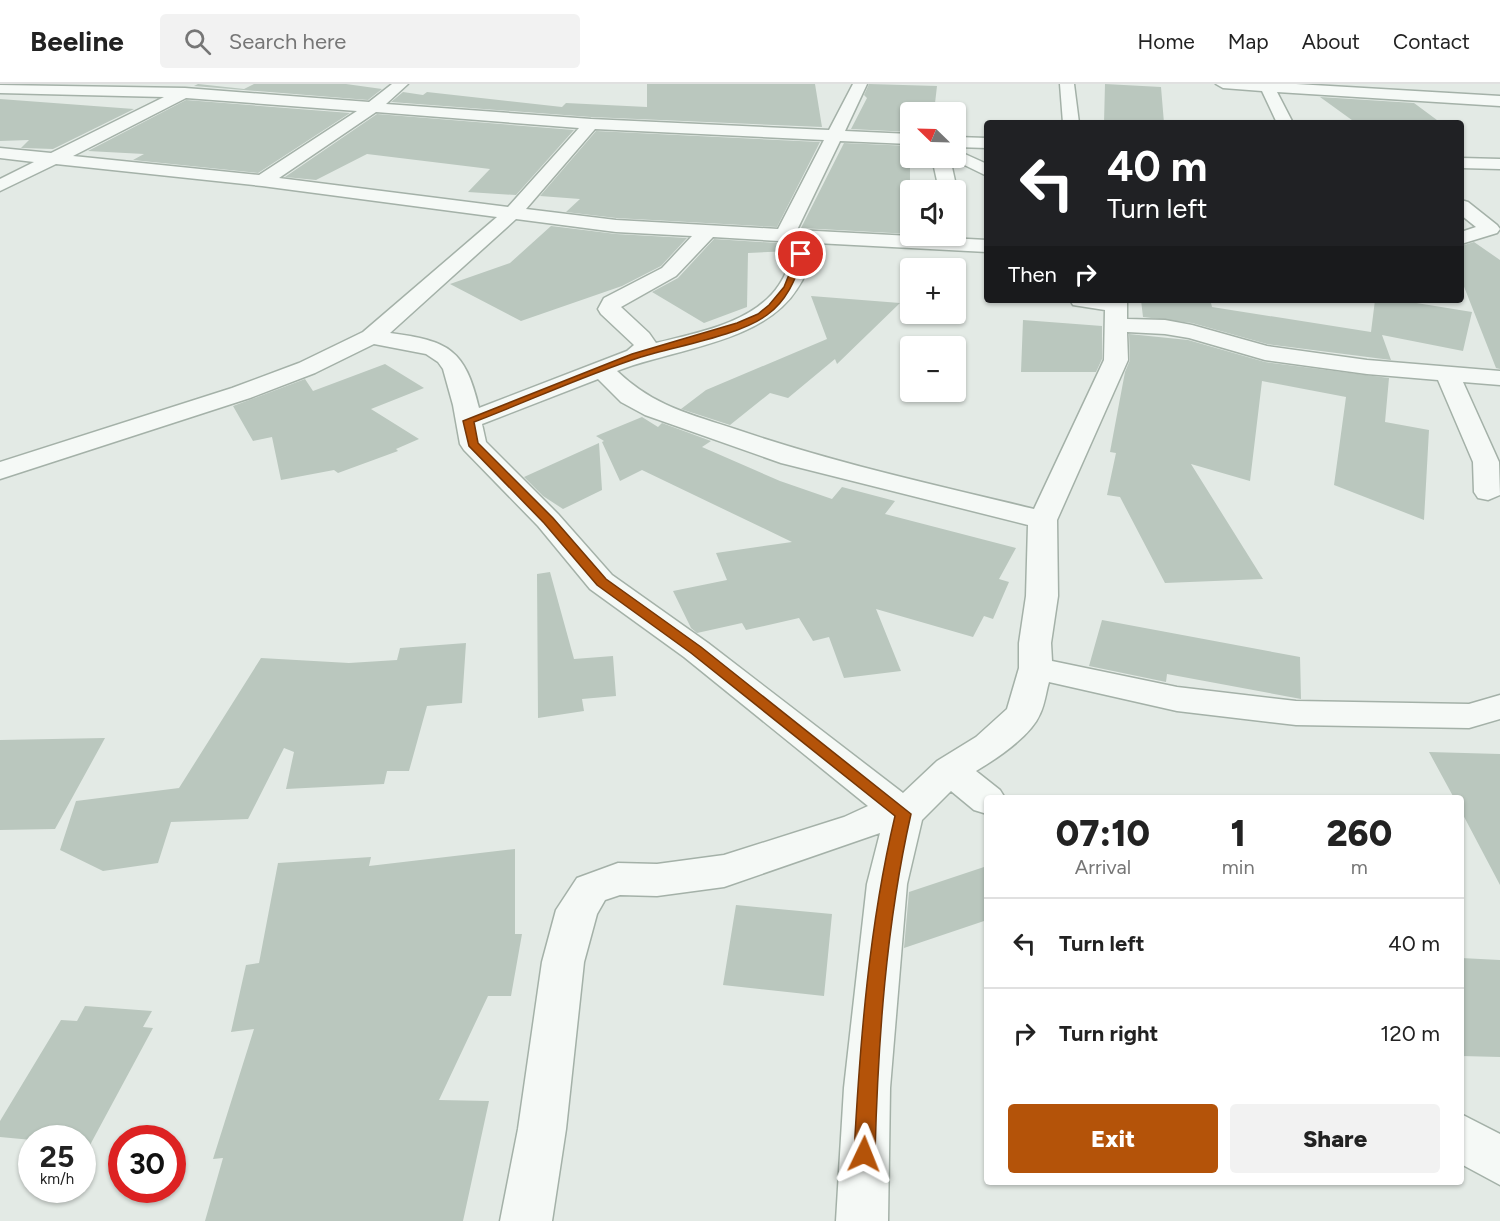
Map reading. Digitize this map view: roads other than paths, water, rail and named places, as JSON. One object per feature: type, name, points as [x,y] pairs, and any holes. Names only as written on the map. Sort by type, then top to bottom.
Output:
[{"type":"street","points":[[262,181],[374,107],[401,84]]},
{"type":"street","points":[[784,236],[860,84]]},
{"type":"street","points":[[1067,84],[1071,120]]},
{"type":"street","points":[[1223,84],[1449,91],[1500,101]]},
{"type":"street","points":[[1267,85],[1284,120]]},
{"type":"street","points":[[0,89],[185,93],[591,123],[900,138]]},
{"type":"street","points":[[0,186],[58,159],[185,93]]},
{"type":"street","points":[[0,471],[241,393],[307,368],[370,337],[416,301],[513,212],[591,123]]},
{"type":"street","points":[[966,142],[984,143]]},
{"type":"street","points":[[0,153],[262,181],[616,226],[784,236],[900,239]]},
{"type":"street","points":[[966,160],[984,169]]},
{"type":"street","points":[[1464,163],[1500,164]]},
{"type":"street","points":[[1464,208],[1490,229],[1464,237]]},
{"type":"street","points":[[635,356],[646,346],[641,338],[609,309],[612,303],[669,272],[707,232]]},
{"type":"street","points":[[468,421],[635,356],[741,325],[762,315],[788,288],[808,237]]},
{"type":"street","points":[[966,246],[984,254]]},
{"type":"street","points":[[1092,303],[1166,327],[1265,353],[1367,367],[1500,378]]},
{"type":"street","points":[[526,1221],[542,1129],[563,962],[577,910],[591,889],[618,879],[689,877],[724,871],[900,811],[950,770],[989,746],[1023,714],[1036,668],[1035,643],[1042,596],[1043,520],[1116,360],[1116,310]]},
{"type":"street","points":[[370,337],[425,346],[446,357],[455,368],[473,444],[548,520],[601,582],[696,650],[900,811]]},
{"type":"street","points":[[602,370],[630,397],[654,410],[790,457],[1043,520]]},
{"type":"street","points":[[1447,374],[1486,462],[1488,492]]},
{"type":"street","points":[[1036,668],[1177,699],[1296,713],[1469,716],[1500,707]]},
{"type":"street","points":[[950,770],[984,798]]},
{"type":"street","points":[[862,1221],[867,1088],[887,884],[900,811]]},
{"type":"street","points":[[1464,1139],[1500,1161]]}]
